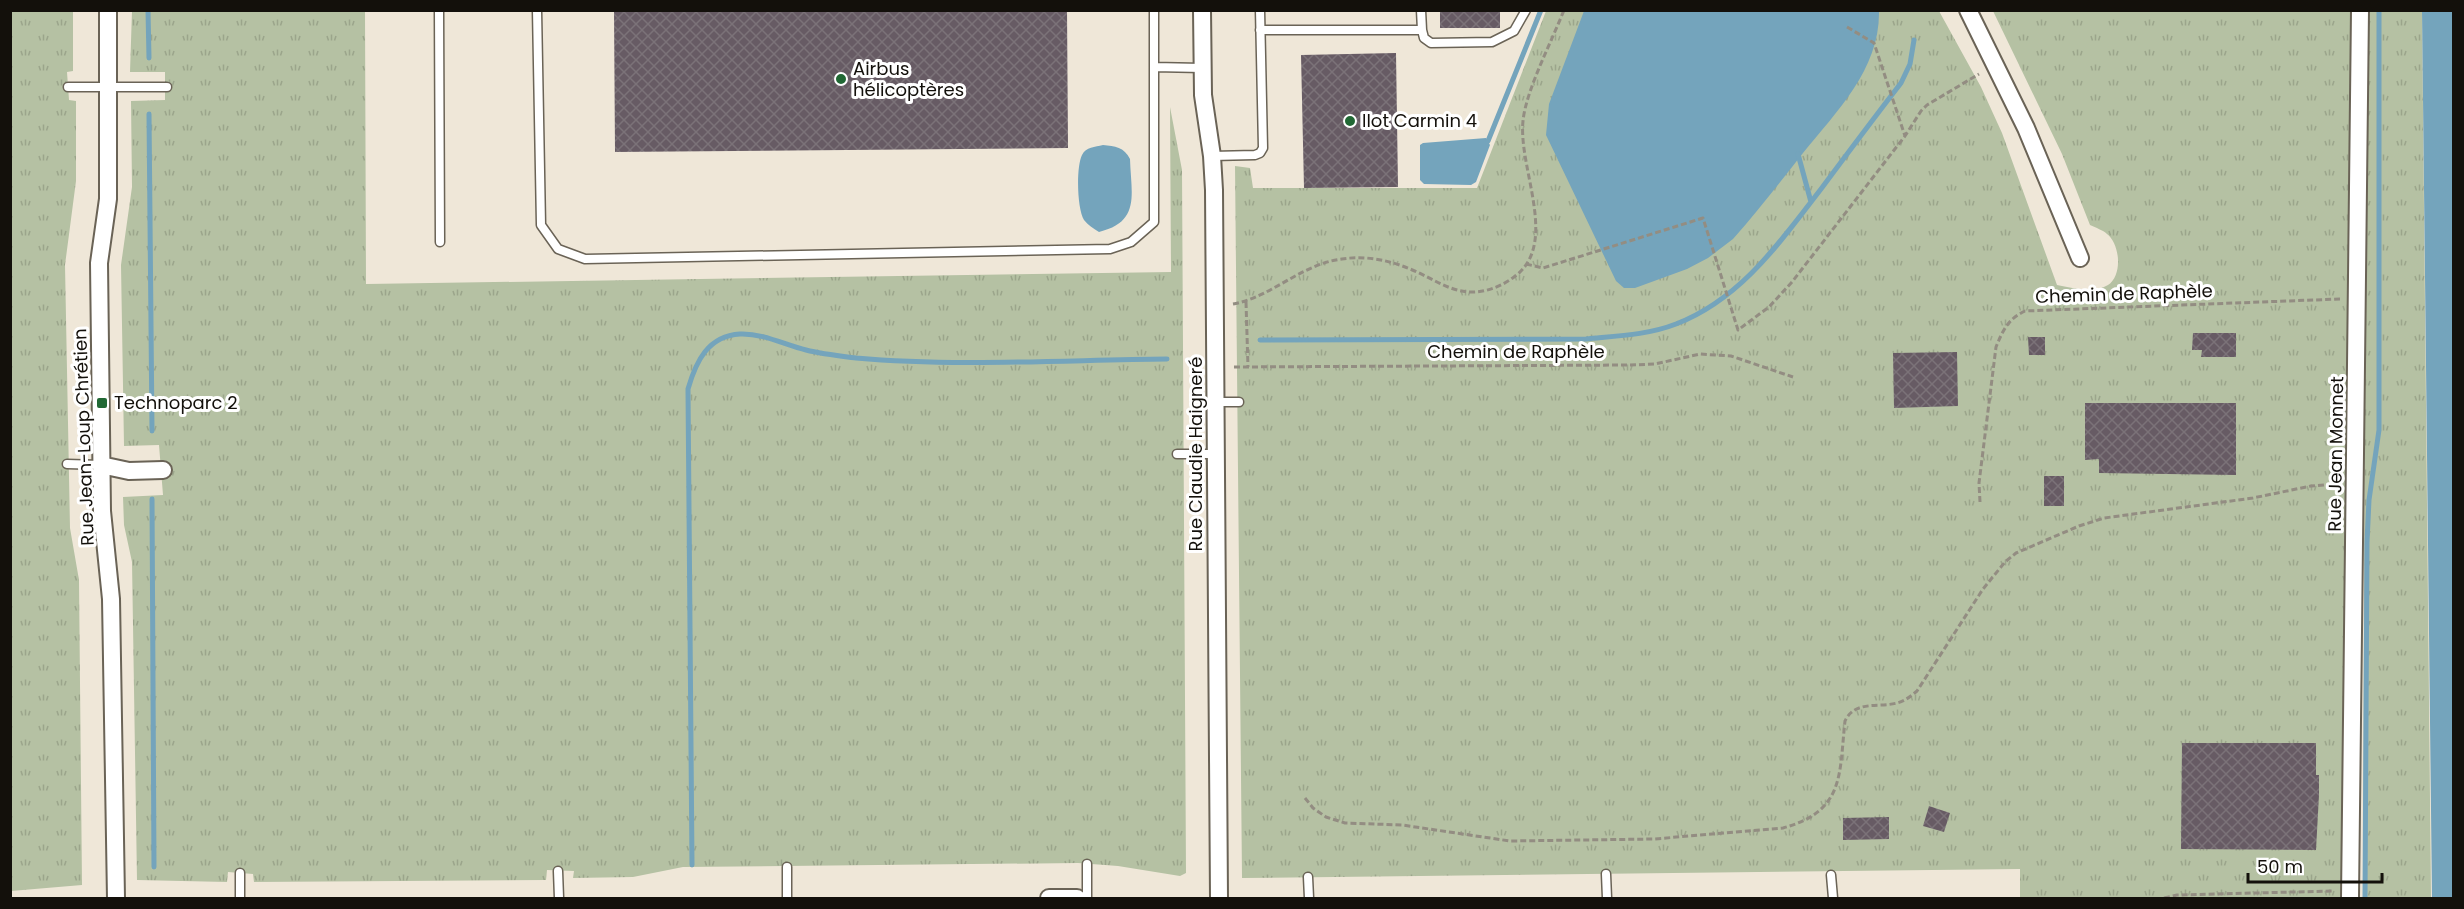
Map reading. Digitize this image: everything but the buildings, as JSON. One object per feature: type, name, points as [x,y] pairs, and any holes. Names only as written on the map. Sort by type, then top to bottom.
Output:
[{"type":"street","name":"Rue Jean-Loup Chrétien","points":[[108,10],[108,199],[99,263],[102,511],[111,599],[116,898]]},
{"type":"street","name":"Rue Claudie Haigneré","points":[[1202,10],[1203,95],[1212,156],[1219,898]]},
{"type":"street","points":[[1968,10],[2026,128],[2080,258]]},
{"type":"street","name":"Rue Jean Monnet","points":[[2350,894],[2360,10]]},
{"type":"street","points":[[102,465],[129,471],[163,470]]},
{"type":"street","points":[[1049,898],[1077,898]]},
{"type":"lane","points":[[438,10],[440,242]]},
{"type":"lane","points":[[537,10],[541,225],[558,249],[585,259],[1098,249],[1131,242],[1154,222],[1154,10]]},
{"type":"lane","points":[[1212,156],[1255,155],[1260,153],[1263,147],[1260,10]]},
{"type":"lane","points":[[1421,10],[1424,38],[1431,43],[1492,42],[1514,31],[1526,10]]},
{"type":"lane","points":[[1260,30],[1422,30]]},
{"type":"lane","points":[[1154,67],[1202,68]]},
{"type":"lane","points":[[68,87],[167,87]]},
{"type":"lane","points":[[1215,402],[1239,402]]},
{"type":"lane","points":[[1177,454],[1216,454]]},
{"type":"lane","points":[[67,464],[102,465]]},
{"type":"lane","points":[[1087,864],[1087,898]]},
{"type":"lane","points":[[787,867],[787,898]]},
{"type":"lane","points":[[558,871],[559,898]]},
{"type":"lane","points":[[240,873],[240,898]]},
{"type":"lane","points":[[1606,874],[1607,898]]},
{"type":"lane","points":[[1831,875],[1833,898]]},
{"type":"lane","points":[[1308,877],[1309,898]]},
{"type":"path","points":[[1233,304],[1246,302],[1308,268],[1340,259],[1377,259],[1395,263],[1446,286],[1470,292],[1483,291],[1507,283],[1518,274],[1526,264],[1537,236],[1537,219],[1524,157],[1523,120],[1526,104],[1564,10]]},
{"type":"path","points":[[1847,27],[1874,43],[1905,136]]},
{"type":"path","points":[[1526,264],[1543,268],[1703,218],[1738,330],[1769,307],[1792,282],[1928,105],[1979,74]]},
{"type":"path","name":"Chemin de Raphèle","points":[[1980,502],[1979,483],[1996,346],[2012,316],[2025,311],[2357,298]]},
{"type":"path","points":[[1246,302],[1248,367]]},
{"type":"path","name":"Chemin de Raphèle","points":[[1234,367],[1630,365],[1655,364],[1700,354],[1731,357],[1793,377]]},
{"type":"path","points":[[1305,798],[1313,808],[1326,817],[1345,823],[1402,825],[1510,842],[1654,839],[1783,828],[1803,822],[1818,812],[1833,796],[1839,780],[1845,721],[1849,713],[1857,707],[1896,704],[1907,700],[1917,691],[1927,679],[1983,589],[2005,562],[2016,553],[2079,526],[2104,518],[2253,498],[2311,486],[2355,483]]},
{"type":"path","points":[[2164,898],[2176,895],[2350,894]]},
{"type":"green space","points":[[11,11],[73,11],[73,71],[67,72],[69,100],[76,101],[76,181],[65,265],[70,528],[79,580],[82,885],[11,891]]},
{"type":"green space","points":[[132,11],[365,11],[366,284],[1171,272],[1170,107],[1182,170],[1186,873],[1180,876],[1118,866],[1078,863],[683,867],[633,877],[573,878],[574,871],[547,870],[546,880],[254,882],[253,874],[228,872],[227,882],[137,880],[132,562],[124,525],[123,497],[163,495],[159,445],[124,446],[121,265],[132,187],[131,101],[165,100],[165,72],[130,72]]},
{"type":"green space","points":[[1546,11],[1939,11],[1981,87],[2002,133],[2057,285],[2089,290],[2102,288],[2113,280],[2118,267],[2115,245],[2105,233],[2090,225],[2062,154],[1993,11],[2353,11],[2343,898],[2020,898],[2020,869],[1242,878],[1235,166],[1250,168],[1253,188],[1477,188]]},
{"type":"green space","points":[[2366,11],[2422,11],[2431,898],[2363,898]]},
{"type":"water","points":[[1584,11],[1879,11],[1872,52],[1854,88],[1733,239],[1708,258],[1687,269],[1635,288],[1624,288],[1616,281],[1546,135],[1549,104]]},
{"type":"water","points":[[2422,11],[2454,11],[2453,898],[2432,898]]},
{"type":"water","points":[[1486,138],[1490,145],[1476,182],[1471,185],[1424,184],[1420,180],[1420,145],[1423,143]]},
{"type":"water","points":[[1103,145],[1119,148],[1130,159],[1132,195],[1128,214],[1122,221],[1099,232],[1084,220],[1082,215],[1078,178],[1080,161],[1084,152]]},
{"type":"waterway","points":[[148,10],[149,58]]},
{"type":"waterway","points":[[1488,141],[1541,10]]},
{"type":"waterway","points":[[2365,898],[2367,542],[2369,500],[2379,430],[2379,10]]},
{"type":"waterway","points":[[1260,340],[1586,339],[1643,333],[1676,324],[1720,300],[1740,284],[1790,229],[1901,83],[1910,64],[1914,40]]},
{"type":"waterway","points":[[149,114],[152,431]]},
{"type":"waterway","points":[[1798,154],[1811,202]]},
{"type":"waterway","points":[[692,865],[688,389],[695,369],[705,352],[712,345],[729,336],[749,334],[825,354],[894,361],[972,363],[1167,359]]},
{"type":"waterway","points":[[152,499],[154,867]]},
{"type":"place","name":"Airbus hélicoptères","points":[[841,79]]},
{"type":"place","name":"Ilot Carmin 4","points":[[1350,121]]},
{"type":"place","name":"Technoparc 2","points":[[102,403]]}]
